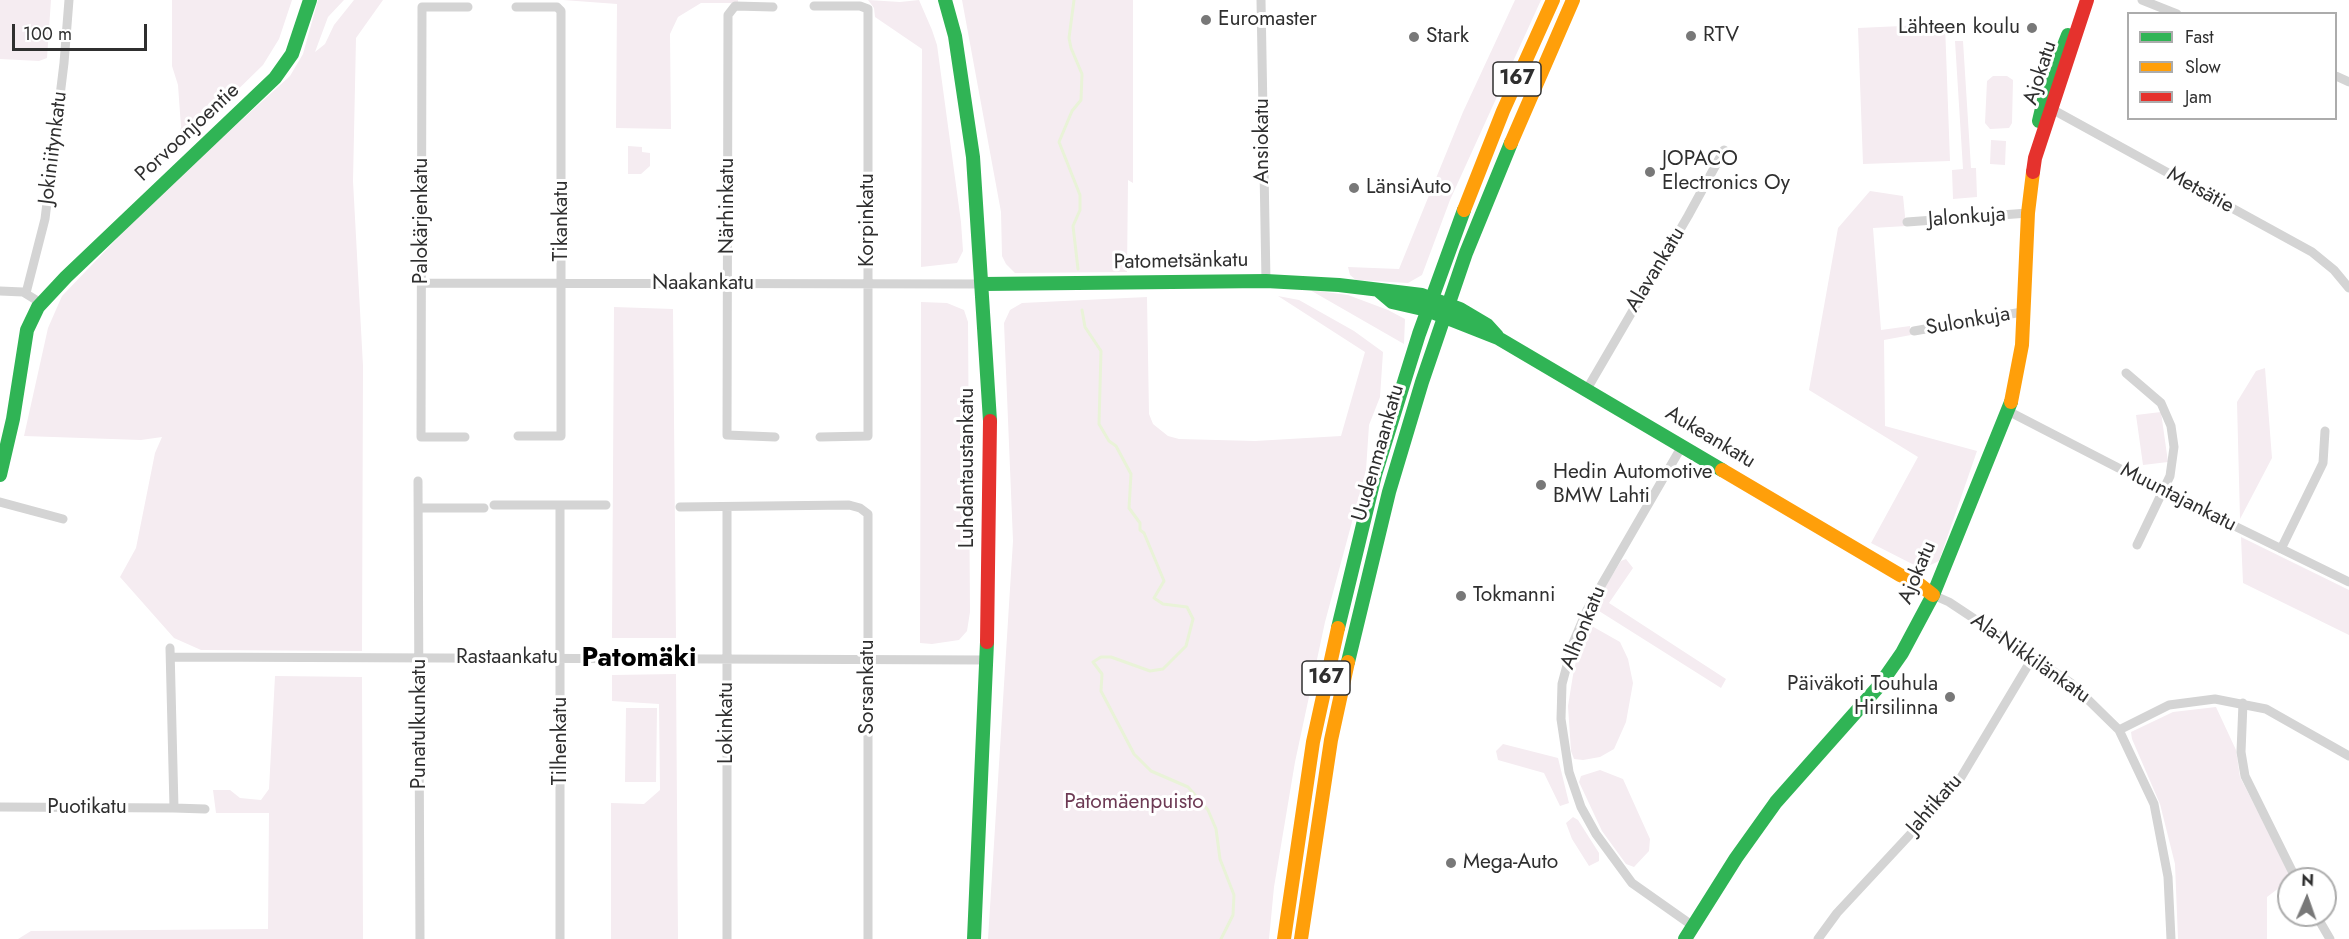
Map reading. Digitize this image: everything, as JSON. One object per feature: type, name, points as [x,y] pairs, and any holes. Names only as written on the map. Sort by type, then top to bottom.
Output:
[{"type":"street","name":"Jokiniitynkatu","points":[[26,293],[45,219],[64,63],[69,0]]},
{"type":"street","name":"Porvoonjoentie","points":[[0,475],[27,330],[41,303],[275,78],[292,54],[310,0]]},
{"type":"street","name":"Luhdantaustankatu","points":[[945,0],[955,36],[973,157],[990,415],[987,660],[974,939]]},
{"type":"street","name":"Ansiokatu","points":[[1262,0],[1266,281]]},
{"type":"street","name":"Uudenmaankatu","points":[[1284,939],[1313,742],[1336,634],[1375,475],[1429,304],[1491,140],[1553,0]]},
{"type":"street","name":"Uudenmaankatu","points":[[1301,939],[1331,741],[1358,614],[1389,492],[1466,253],[1525,107],[1573,0]]},
{"type":"street","name":"Ajokatu","points":[[1685,939],[1736,858],[1776,802],[1879,686],[1902,653],[1933,595],[1981,472],[2008,411],[2020,365],[2028,213],[2035,158],[2047,106],[2080,0]]},
{"type":"street","name":"Ajokatu","points":[[2047,106],[2087,0]]},
{"type":"street","points":[[2142,0],[2172,12]]},
{"type":"street","name":"Närhinkatu","points":[[773,7],[735,6],[728,15],[727,435],[775,437]]},
{"type":"street","name":"Korpinkatu","points":[[814,6],[860,6],[868,9],[868,436],[820,437]]},
{"type":"street","name":"Palokärjenkatu","points":[[465,437],[421,437],[422,7],[468,7]]},
{"type":"street","name":"Tikankatu","points":[[516,8],[558,7],[561,11],[561,436],[518,436]]},
{"type":"street","name":"Metsätie","points":[[2047,106],[2312,252],[2334,270],[2349,288]]},
{"type":"street","name":"Alavankatu","points":[[1587,389],[1724,150]]},
{"type":"street","name":"Jalonkuja","points":[[1907,222],[2028,213]]},
{"type":"street","name":"Porvoonjoentie","points":[[18,387],[45,309],[66,277]]},
{"type":"street","name":"Patometsänkatu","points":[[983,284],[1165,284],[1266,281],[1339,285],[1405,292],[1446,310]]},
{"type":"street","name":"Naakankatu","points":[[422,283],[983,284]]},
{"type":"street","points":[[0,291],[26,293],[41,303]]},
{"type":"street","name":"Aukeankatu","points":[[1446,310],[1487,325],[1498,338],[1900,575],[1911,589],[1933,595]]},
{"type":"street","name":"Sulonkuja","points":[[1914,331],[2022,312]]},
{"type":"street","points":[[2126,373],[2161,403],[2171,426],[2174,461],[2170,476],[2137,545]]},
{"type":"street","name":"Muuntajankatu","points":[[2008,411],[2349,582]]},
{"type":"street","points":[[2281,549],[2323,463],[2325,431]]},
{"type":"street","name":"Alhonkatu","points":[[1682,446],[1587,610],[1573,643],[1562,684],[1561,719],[1569,772],[1581,807],[1596,834],[1632,883],[1693,926]]},
{"type":"street","name":"Punatulkunkatu","points":[[418,480],[420,939]]},
{"type":"street","points":[[0,502],[63,519]]},
{"type":"street","points":[[419,508],[606,505]]},
{"type":"street","name":"Sorsankatu","points":[[727,507],[792,508],[849,505],[867,511],[868,939]]},
{"type":"street","name":"Tilhenkatu","points":[[560,507],[562,658],[560,939]]},
{"type":"street","points":[[680,507],[727,507]]},
{"type":"street","name":"Lokinkatu","points":[[727,507],[727,939]]},
{"type":"street","name":"Ala-Nikkilänkatu","points":[[1933,595],[1949,602],[2071,683],[2119,730],[2154,804],[2168,877],[2171,939]]},
{"type":"street","name":"Rastaankatu","points":[[174,808],[171,652],[420,658],[987,660]]},
{"type":"street","name":"Jahtikatu","points":[[1818,939],[1837,913],[1957,784],[2033,657]]},
{"type":"street","points":[[2119,730],[2169,705],[2215,699],[2266,709],[2349,756]]},
{"type":"street","points":[[2242,703],[2241,752],[2245,776],[2290,867]]},
{"type":"street","name":"Puotikatu","points":[[0,807],[205,808]]},
{"type":"green space","points":[[0,0],[51,0],[47,58],[39,61],[0,59]]},
{"type":"green space","points":[[172,0],[292,0],[279,39],[263,65],[174,152],[181,127],[178,85],[172,66]]},
{"type":"green space","points":[[318,0],[344,0],[328,17],[315,52],[325,44],[334,25],[354,0],[383,0],[356,38],[353,181],[363,366],[362,651],[201,650],[174,638],[120,577],[136,548],[155,453],[162,437],[141,440],[24,436],[48,328],[62,296],[155,199],[290,76],[303,54]]},
{"type":"green space","points":[[563,0],[738,0],[738,3],[701,3],[678,17],[670,34],[671,129],[616,128],[617,4]]},
{"type":"green space","points":[[868,0],[900,2],[919,0],[932,30],[937,45],[961,222],[963,251],[957,263],[921,267],[922,49],[875,17],[874,8]]},
{"type":"green space","points":[[962,0],[1133,0],[1133,183],[1128,180],[1127,272],[1015,273],[1006,264],[1002,256],[1001,212]]},
{"type":"green space","points":[[1515,0],[1541,0],[1450,200],[1422,275],[1408,283],[1356,280],[1350,275],[1348,267],[1399,269],[1463,112]]},
{"type":"green space","points":[[1945,24],[1950,161],[1863,164],[1858,28]]},
{"type":"green space","points":[[1955,41],[1963,41],[1971,168],[1976,168],[1977,197],[1953,199],[1952,170],[1963,169]]},
{"type":"green space","points":[[1993,76],[2007,76],[2013,80],[2012,123],[2009,128],[1990,129],[1985,123],[1987,81]]},
{"type":"green space","points":[[1991,140],[2006,141],[2005,165],[1990,164]]},
{"type":"green space","points":[[628,146],[642,147],[642,152],[650,153],[650,166],[641,174],[628,174]]},
{"type":"green space","points":[[1870,191],[1903,196],[1906,226],[1873,228],[1881,330],[1910,326],[1911,335],[1884,340],[1885,426],[1977,451],[1939,561],[1922,569],[1871,543],[1918,457],[1809,390],[1838,228]]},
{"type":"green space","points":[[1310,290],[1348,295],[1405,319],[1404,344]]},
{"type":"green space","name":"Patomäenpuisto","points":[[1278,296],[1299,300],[1354,331],[1383,352],[1380,397],[1369,425],[1366,470],[1325,622],[1295,762],[1274,887],[1269,939],[988,939],[1013,541],[1004,323],[1010,310],[1022,303],[1147,297],[1149,414],[1153,424],[1168,436],[1179,439],[1255,441],[1341,436],[1365,352]]},
{"type":"green space","points":[[921,302],[947,303],[964,310],[968,322],[970,612],[967,631],[959,640],[932,644],[920,643]]},
{"type":"green space","points":[[614,307],[673,309],[676,638],[612,638]]},
{"type":"green space","points":[[2265,368],[2272,458],[2240,519],[2237,402],[2256,371]]},
{"type":"green space","points":[[2161,412],[2168,462],[2143,465],[2136,415]]},
{"type":"green space","points":[[2241,537],[2349,590],[2349,635],[2243,583]]},
{"type":"green space","points":[[1626,559],[1633,568],[1609,603],[1726,679],[1721,688],[1599,611],[1596,601],[1621,561]]},
{"type":"green space","points":[[1590,625],[1620,642],[1628,659],[1633,683],[1626,722],[1614,749],[1600,757],[1583,760],[1574,759],[1571,751],[1568,706],[1584,630]]},
{"type":"green space","points":[[676,674],[678,939],[611,939],[611,803],[644,804],[660,790],[659,704],[612,701],[612,675]]},
{"type":"green space","points":[[275,676],[362,677],[363,939],[18,939],[31,931],[268,929],[269,813],[216,813],[213,790],[230,790],[240,798],[261,800],[269,789]]},
{"type":"green space","points":[[2216,707],[2236,750],[2240,777],[2286,867],[2277,867],[2277,889],[2267,897],[2267,939],[2178,939],[2175,864],[2160,804],[2131,732],[2173,712]]},
{"type":"green space","points":[[626,708],[657,708],[656,782],[625,782]]},
{"type":"green space","points":[[1503,744],[1558,758],[1569,803],[1560,806],[1544,773],[1498,760],[1496,751]]},
{"type":"green space","points":[[1600,770],[1623,779],[1650,839],[1649,851],[1634,867],[1626,864],[1602,831],[1579,782],[1581,776]]},
{"type":"green space","points":[[1573,817],[1578,820],[1599,853],[1599,861],[1589,866],[1572,839],[1566,823]]},
{"type":"waterway","points":[[1074,0],[1069,38],[1082,74],[1081,100],[1072,111],[1059,142],[1080,195],[1080,210],[1073,226],[1078,269]]},
{"type":"waterway","points":[[1082,310],[1085,327],[1101,351],[1099,424],[1109,441],[1116,446],[1131,474],[1129,508],[1140,523],[1140,530],[1144,533],[1164,581],[1154,598],[1163,604],[1187,607],[1193,619],[1186,646],[1163,669],[1150,671],[1111,657],[1101,657],[1093,662],[1102,674],[1101,691],[1134,754],[1151,771],[1188,787],[1208,810],[1216,829],[1220,859],[1234,895],[1233,915],[1221,939]]},
{"type":"traffic: fast","points":[[0,475],[13,419],[27,330],[38,307],[66,277],[275,78],[292,54],[310,0]]},
{"type":"traffic: fast","points":[[945,0],[955,36],[973,157],[990,421]]},
{"type":"traffic: fast","points":[[2039,121],[2046,91],[2068,35]]},
{"type":"traffic: fast","points":[[1348,662],[1389,492],[1422,382],[1466,253],[1511,143]]},
{"type":"traffic: fast","points":[[1338,628],[1375,475],[1419,334],[1464,210]]},
{"type":"traffic: fast","points":[[983,284],[1266,281],[1339,285],[1422,295],[1460,309],[1487,325],[1497,336]]},
{"type":"traffic: fast","points":[[1379,291],[1392,302],[1427,310],[1498,338],[1722,470]]},
{"type":"traffic: fast","points":[[1685,939],[1736,858],[1776,802],[1879,686],[1902,653],[1933,595],[2011,402]]},
{"type":"traffic: fast","points":[[974,939],[987,642]]},
{"type":"traffic: slow","points":[[1464,210],[1503,111],[1553,0]]},
{"type":"traffic: slow","points":[[1511,143],[1573,0]]},
{"type":"traffic: slow","points":[[2011,402],[2022,345],[2028,213],[2033,172]]},
{"type":"traffic: slow","points":[[1722,470],[1900,575],[1915,581],[1933,595]]},
{"type":"traffic: slow","points":[[1284,939],[1313,742],[1338,628]]},
{"type":"traffic: slow","points":[[1301,939],[1331,740],[1348,662]]},
{"type":"traffic: jam","points":[[2033,172],[2035,158],[2087,0]]},
{"type":"traffic: jam","points":[[987,642],[990,421]]},
{"type":"place","name":"Euromaster","points":[[1206,20]]},
{"type":"place","name":"Lähteen koulu","points":[[2032,28]]},
{"type":"place","name":"RTV","points":[[1691,36]]},
{"type":"place","name":"Stark","points":[[1414,37]]},
{"type":"place","name":"JOPACO Electronics Oy","points":[[1650,172]]},
{"type":"place","name":"LänsiAuto","points":[[1354,188]]},
{"type":"place","name":"Hedin Automotive BMW Lahti","points":[[1541,485]]},
{"type":"place","name":"Tokmanni","points":[[1461,596]]},
{"type":"place","name":"Päiväkoti Touhula Hirsilinna","points":[[1950,697]]},
{"type":"place","name":"Mega-Auto","points":[[1451,863]]},
{"type":"district","name":"Patomäki","points":[[639,659]]}]
